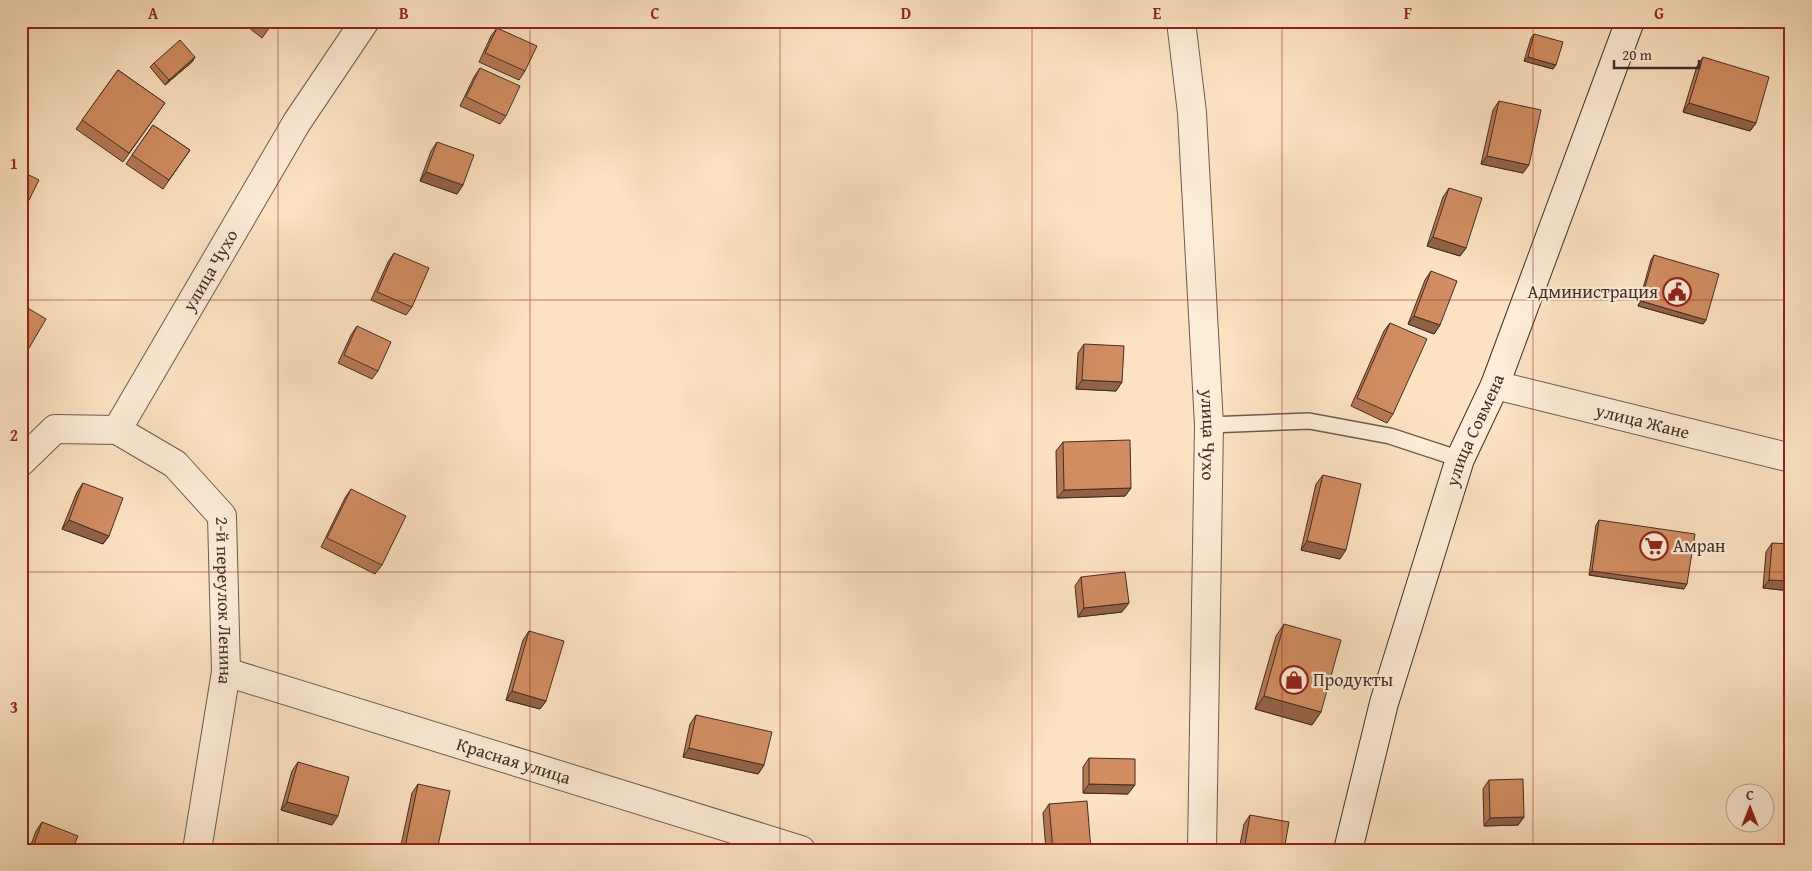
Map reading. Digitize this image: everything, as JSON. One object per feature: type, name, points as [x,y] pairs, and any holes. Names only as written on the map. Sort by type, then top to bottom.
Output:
[{"type":"street","name":"улица Чухо","points":[[117,430],[297,122],[365,21]]},
{"type":"street","name":"улица Чухо","points":[[1181,21],[1192,113],[1209,425],[1202,850]]},
{"type":"street","name":"улица Совмена","points":[[1348,850],[1384,703],[1460,459],[1495,385],[1630,21]]},
{"type":"street","name":"улица Жане","points":[[1495,385],[1791,458]]},
{"type":"street","points":[[21,462],[55,430],[117,430]]},
{"type":"street","name":"2-й переулок Ленина","points":[[117,430],[175,464],[222,516],[226,672],[197,850]]},
{"type":"street","name":"Красная улица","points":[[226,672],[801,850]]},
{"type":"lane","points":[[1209,425],[1309,421],[1390,436],[1460,459]]},
{"type":"building","points":[[258,21],[274,21],[268,29]]},
{"type":"building","points":[[497,28],[537,46],[525,71],[485,53]]},
{"type":"building","points":[[1534,34],[1563,42],[1556,65],[1528,57]]},
{"type":"building","points":[[180,40],[195,57],[169,80],[154,63]]},
{"type":"building","points":[[1703,57],[1769,77],[1756,123],[1689,103]]},
{"type":"building","points":[[480,68],[520,86],[506,116],[466,97]]},
{"type":"building","points":[[118,70],[165,103],[129,153],[82,120]]},
{"type":"building","points":[[1499,101],[1541,110],[1529,165],[1487,156]]},
{"type":"building","points":[[153,125],[190,150],[169,180],[132,155]]},
{"type":"building","points":[[437,142],[474,155],[463,185],[426,172]]},
{"type":"building","points":[[21,171],[39,180],[21,216]]},
{"type":"building","points":[[1449,188],[1482,198],[1466,248],[1433,237]]},
{"type":"building","points":[[394,253],[429,268],[412,307],[377,292]]},
{"type":"building","name":"Администрация","points":[[1654,255],[1719,274],[1706,320],[1641,301]]},
{"type":"building","points":[[1431,271],[1457,281],[1440,325],[1414,316]]},
{"type":"building","points":[[21,304],[46,319],[29,348],[21,344]]},
{"type":"building","points":[[1390,323],[1427,339],[1393,414],[1357,398]]},
{"type":"building","points":[[357,326],[391,342],[378,371],[344,355]]},
{"type":"building","points":[[1084,344],[1124,346],[1122,382],[1082,380]]},
{"type":"building","points":[[1130,440],[1131,488],[1064,490],[1063,442]]},
{"type":"building","points":[[1323,475],[1361,484],[1346,550],[1307,541]]},
{"type":"building","points":[[83,483],[123,498],[109,536],[69,520]]},
{"type":"building","points":[[351,489],[406,516],[382,565],[327,538]]},
{"type":"building","points":[[1599,520],[1695,534],[1687,584],[1592,571]]},
{"type":"building","points":[[1772,543],[1791,544],[1791,581],[1769,580]]},
{"type":"building","points":[[1125,572],[1129,603],[1084,608],[1081,577]]},
{"type":"building","name":"Продукты","points":[[1284,624],[1341,640],[1321,712],[1264,696]]},
{"type":"building","points":[[529,631],[564,641],[546,701],[512,691]]},
{"type":"building","points":[[696,715],[772,732],[764,765],[689,748]]},
{"type":"building","points":[[1089,758],[1135,759],[1135,785],[1089,784]]},
{"type":"building","points":[[298,762],[349,777],[338,816],[287,802]]},
{"type":"building","points":[[1523,779],[1524,817],[1490,818],[1489,780]]},
{"type":"building","points":[[418,784],[450,791],[437,850],[419,850],[405,847]]},
{"type":"building","points":[[1087,801],[1091,850],[1053,850],[1049,804]]},
{"type":"building","points":[[1250,815],[1289,822],[1284,850],[1244,850]]},
{"type":"building","points":[[42,822],[78,836],[72,850],[32,850]]},
{"type":"place","name":"Администрация","points":[[1677,292]]},
{"type":"place","name":"Амран","points":[[1654,546]]},
{"type":"place","name":"Продукты","points":[[1294,680]]}]
